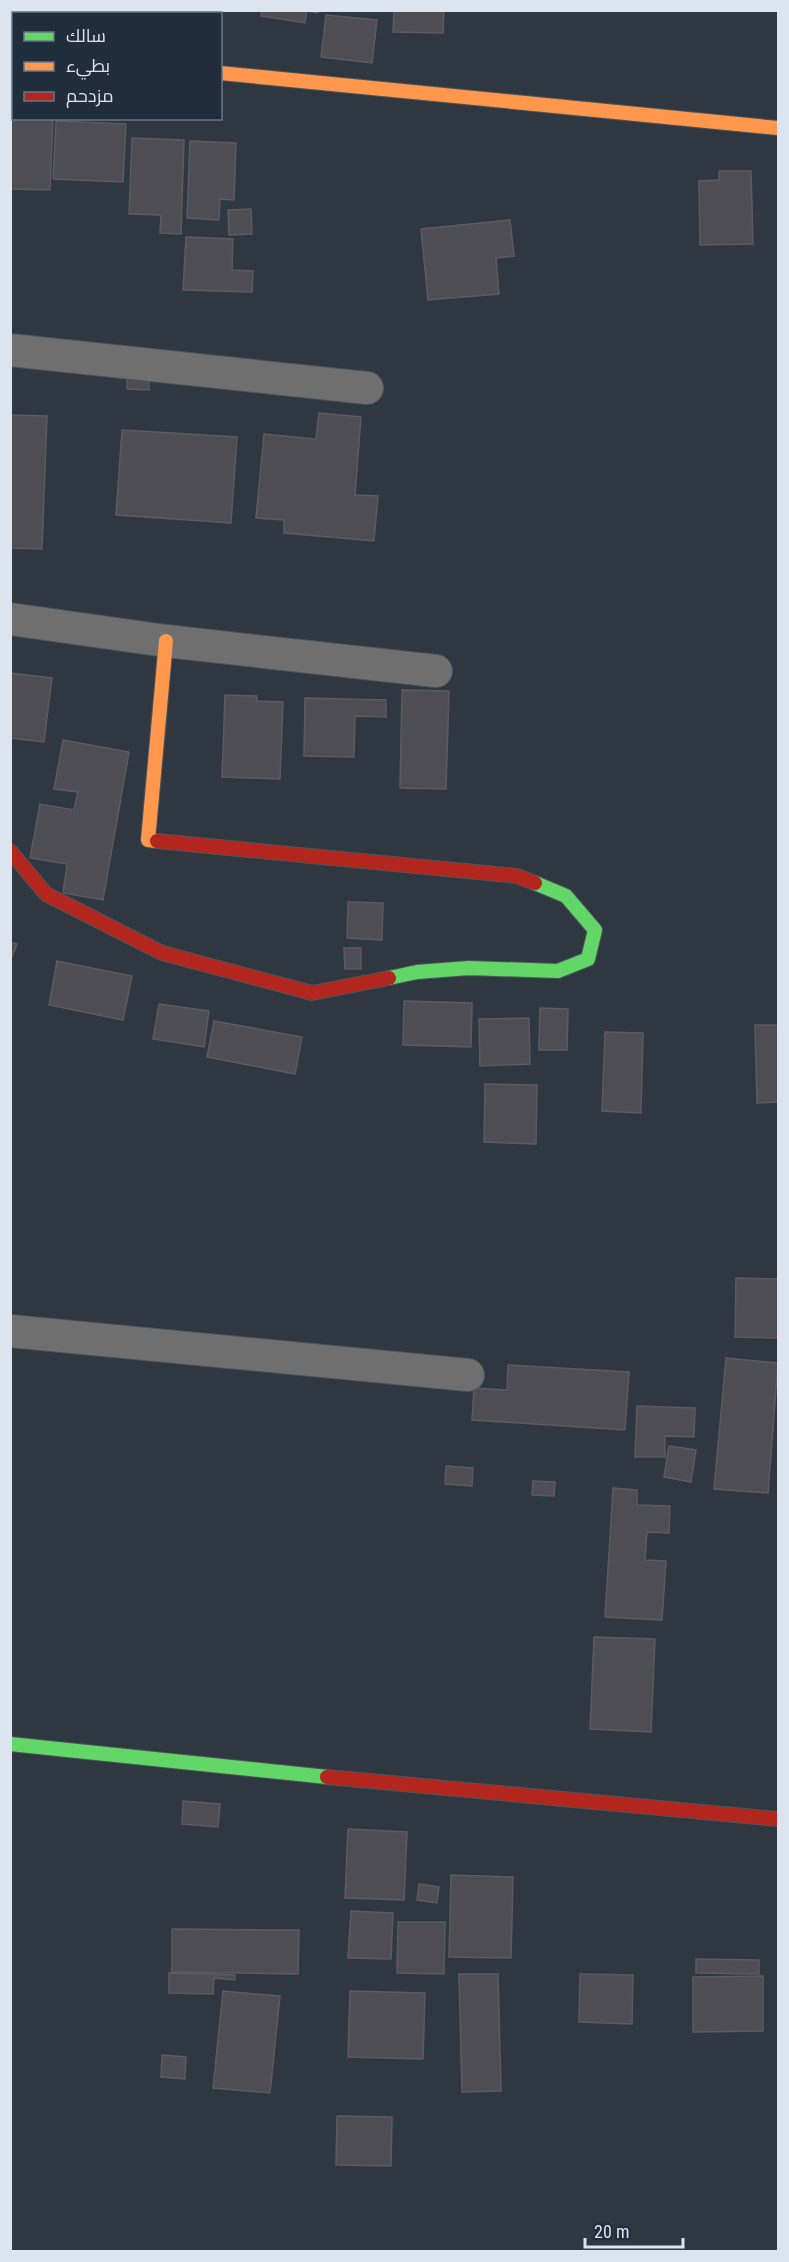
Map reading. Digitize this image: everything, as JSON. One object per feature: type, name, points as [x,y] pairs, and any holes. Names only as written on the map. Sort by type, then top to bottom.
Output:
[{"type":"street","points":[[222,73],[778,128]]},
{"type":"street","points":[[10,350],[367,388]]},
{"type":"street","points":[[10,619],[166,641],[436,672]]},
{"type":"street","points":[[10,851],[46,894],[162,953],[312,993],[417,972],[469,968],[558,971],[588,959],[595,930],[566,896],[517,876],[148,840],[166,641]]},
{"type":"street","points":[[10,1331],[468,1375]]},
{"type":"street","points":[[10,1744],[426,1788],[778,1819]]},
{"type":"building","points":[[30,10],[69,10],[69,12],[30,12]]},
{"type":"building","points":[[262,10],[319,10],[318,13],[307,11],[305,23],[261,16]]},
{"type":"building","points":[[394,10],[444,10],[443,33],[393,32]]},
{"type":"building","points":[[326,15],[377,20],[372,63],[321,57]]},
{"type":"building","points":[[10,115],[12,120],[53,120],[50,190],[10,189]]},
{"type":"building","points":[[56,121],[126,124],[123,182],[53,179]]},
{"type":"building","points":[[132,138],[184,140],[181,234],[160,233],[161,215],[129,214]]},
{"type":"building","points":[[190,141],[236,143],[234,200],[220,199],[219,220],[187,218]]},
{"type":"building","points":[[719,171],[751,171],[753,244],[700,245],[699,181],[719,180]]},
{"type":"building","points":[[251,209],[252,234],[229,235],[228,210]]},
{"type":"building","points":[[510,220],[514,256],[496,258],[499,294],[428,300],[421,229]]},
{"type":"building","points":[[186,237],[233,239],[232,270],[253,271],[252,292],[183,290]]},
{"type":"building","points":[[127,378],[149,379],[149,390],[127,389]]},
{"type":"building","points":[[319,413],[361,417],[355,495],[378,496],[374,541],[284,533],[284,520],[256,518],[264,434],[316,439]]},
{"type":"building","points":[[10,415],[47,416],[42,549],[10,548]]},
{"type":"building","points":[[122,430],[237,437],[231,523],[116,515]]},
{"type":"building","points":[[10,673],[52,678],[44,742],[10,738]]},
{"type":"building","points":[[402,690],[449,691],[446,789],[400,788]]},
{"type":"building","points":[[225,695],[257,696],[257,701],[283,702],[280,779],[222,777]]},
{"type":"building","points":[[305,698],[386,700],[386,717],[355,716],[354,757],[304,756]]},
{"type":"building","points":[[63,740],[129,752],[103,900],[63,893],[67,864],[30,858],[40,804],[74,810],[78,792],[54,789]]},
{"type":"building","points":[[348,902],[383,903],[382,940],[347,938]]},
{"type":"building","points":[[10,942],[17,944],[10,962]]},
{"type":"building","points":[[344,948],[361,948],[361,969],[345,969]]},
{"type":"building","points":[[57,961],[132,976],[123,1020],[49,1005]]},
{"type":"building","points":[[404,1001],[472,1003],[471,1047],[403,1045]]},
{"type":"building","points":[[159,1004],[209,1011],[204,1047],[153,1039]]},
{"type":"building","points":[[540,1008],[568,1009],[567,1050],[539,1050]]},
{"type":"building","points":[[529,1018],[530,1064],[480,1066],[479,1019]]},
{"type":"building","points":[[214,1021],[302,1037],[295,1074],[207,1057]]},
{"type":"building","points":[[755,1025],[778,1025],[778,1102],[757,1103]]},
{"type":"building","points":[[605,1032],[643,1033],[641,1113],[602,1111]]},
{"type":"building","points":[[485,1084],[537,1085],[536,1144],[484,1142]]},
{"type":"building","points":[[736,1278],[778,1279],[778,1338],[735,1337]]},
{"type":"building","points":[[726,1358],[778,1363],[768,1493],[714,1489]]},
{"type":"building","points":[[508,1365],[629,1372],[625,1430],[472,1420],[474,1388],[507,1390]]},
{"type":"building","points":[[637,1406],[695,1408],[694,1437],[665,1436],[665,1457],[635,1457]]},
{"type":"building","points":[[669,1446],[696,1450],[691,1482],[664,1477]]},
{"type":"building","points":[[446,1466],[473,1468],[472,1486],[445,1484]]},
{"type":"building","points":[[533,1481],[555,1482],[554,1496],[532,1495]]},
{"type":"building","points":[[613,1488],[637,1490],[637,1505],[670,1506],[669,1533],[647,1532],[645,1560],[666,1561],[662,1620],[605,1617]]},
{"type":"building","points":[[594,1637],[655,1639],[651,1732],[590,1729]]},
{"type":"building","points":[[183,1801],[220,1804],[218,1827],[182,1824]]},
{"type":"building","points":[[348,1829],[407,1832],[404,1900],[345,1898]]},
{"type":"building","points":[[451,1875],[513,1877],[511,1958],[449,1957]]},
{"type":"building","points":[[419,1884],[439,1887],[437,1903],[417,1900]]},
{"type":"building","points":[[351,1911],[393,1913],[391,1959],[348,1958]]},
{"type":"building","points":[[398,1922],[445,1922],[444,1974],[397,1973]]},
{"type":"building","points":[[172,1929],[299,1930],[298,1974],[172,1972]]},
{"type":"building","points":[[696,1959],[759,1960],[759,1974],[696,1973]]},
{"type":"building","points":[[169,1973],[235,1975],[235,1980],[214,1978],[213,1994],[169,1993]]},
{"type":"building","points":[[459,1974],[498,1974],[501,2091],[462,2092]]},
{"type":"building","points":[[580,1974],[633,1975],[632,2024],[579,2022]]},
{"type":"building","points":[[763,1976],[763,2031],[693,2032],[693,1977]]},
{"type":"building","points":[[223,1991],[280,1996],[270,2093],[213,2088]]},
{"type":"building","points":[[350,1991],[425,1993],[423,2059],[348,2057]]},
{"type":"building","points":[[162,2055],[186,2057],[185,2079],[161,2077]]},
{"type":"building","points":[[337,2116],[392,2117],[391,2166],[336,2165]]},
{"type":"traffic: fast","points":[[389,978],[417,972],[469,968],[558,971],[588,959],[595,930],[566,896],[535,883]]},
{"type":"traffic: fast","points":[[10,1744],[327,1777]]},
{"type":"traffic: slow","points":[[222,73],[778,128]]},
{"type":"traffic: slow","points":[[157,841],[148,840],[166,641]]},
{"type":"traffic: jam","points":[[157,841],[517,876],[535,883]]},
{"type":"traffic: jam","points":[[10,851],[46,894],[162,953],[312,993],[389,978]]},
{"type":"traffic: jam","points":[[327,1777],[778,1819]]}]
